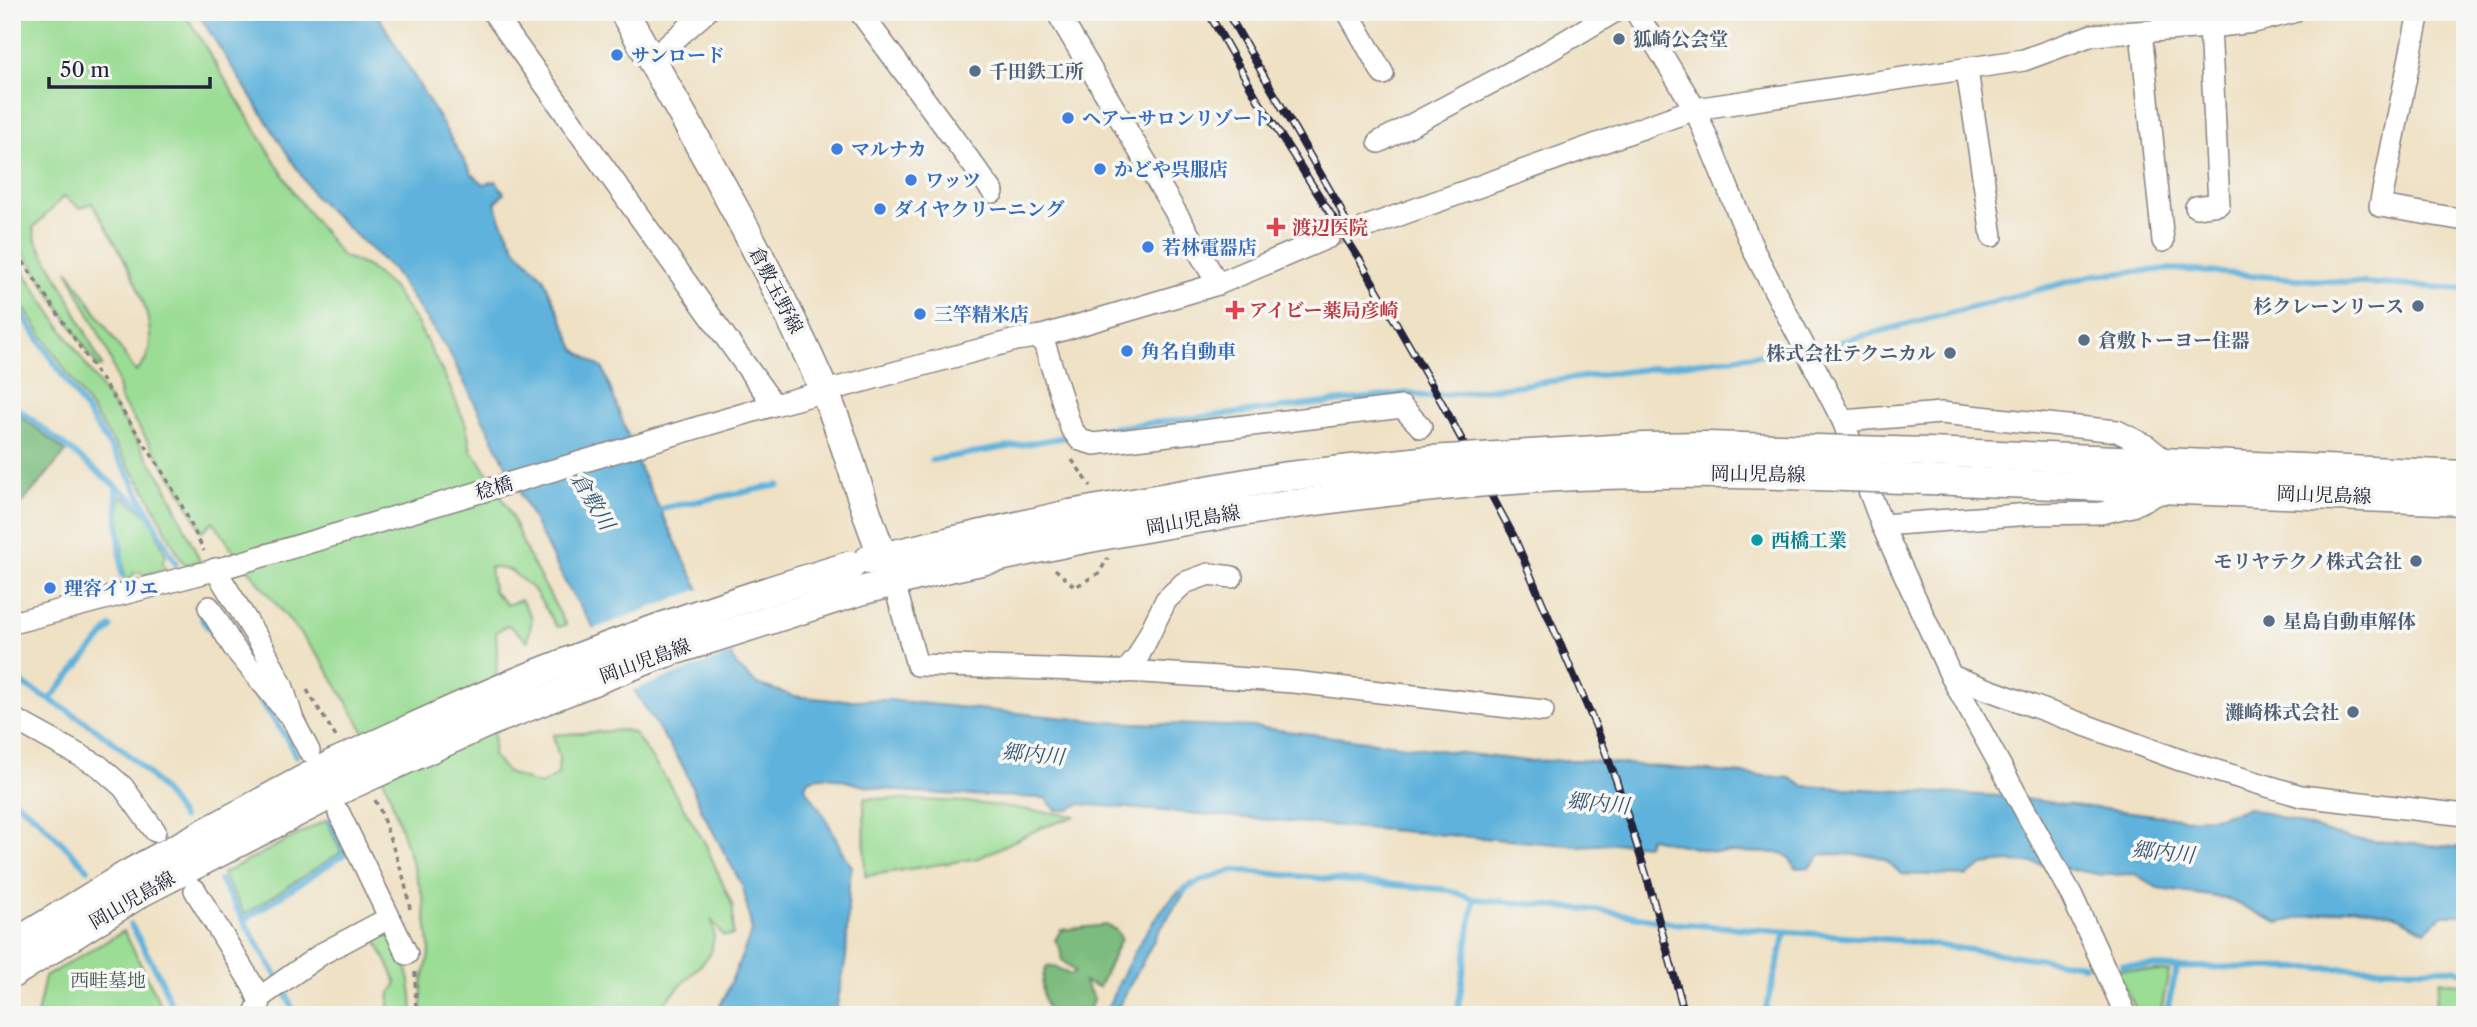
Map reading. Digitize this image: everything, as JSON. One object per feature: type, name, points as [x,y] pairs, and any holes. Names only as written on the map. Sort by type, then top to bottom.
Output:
[{"type":"main road","name":"倉敷玉野線","points":[[624,12],[771,277],[824,390],[894,583]]},
{"type":"main road","name":"岡山児島線","points":[[12,945],[130,873],[340,788],[486,723],[644,661],[738,629],[856,578],[884,556],[1070,514],[1281,477],[1443,459],[1695,446],[1928,466],[2317,482],[2465,501]]},
{"type":"main road","name":"岡山児島線","points":[[856,578],[894,583],[953,567],[1079,540],[1283,505],[1541,478],[1928,466]]},
{"type":"main road","name":"岡山児島線","points":[[2317,482],[2465,475]]},
{"type":"main road","name":"岡山児島線","points":[[12,974],[142,892],[340,788]]},
{"type":"street","points":[[493,12],[767,407]]},
{"type":"street","points":[[652,60],[706,12]]},
{"type":"street","points":[[860,12],[993,192]]},
{"type":"street","points":[[1057,12],[1218,284]]},
{"type":"street","points":[[1348,12],[1383,74]]},
{"type":"street","points":[[1379,142],[1532,61],[1614,12]]},
{"type":"street","points":[[1636,12],[1695,109],[1754,251],[1843,421],[1882,525],[1951,676],[2072,896],[2126,1015]]},
{"type":"street","points":[[1366,227],[1695,109],[2024,60],[2092,35],[2254,22],[2293,12]]},
{"type":"street","points":[[2419,12],[2379,206],[2465,220]]},
{"type":"street","points":[[2196,207],[2219,204],[2210,27]]},
{"type":"street","points":[[2141,32],[2164,241]]},
{"type":"street","points":[[1967,70],[1992,236]]},
{"type":"street","name":"稔橋","points":[[12,623],[221,568],[824,390],[1016,340],[1042,336],[1218,284],[1329,237]]},
{"type":"street","points":[[1042,336],[1071,428],[1080,440],[1094,444],[1402,407],[1421,427]]},
{"type":"street","points":[[1843,421],[1941,413],[2117,431],[2147,446],[2168,476],[2132,506],[2101,513],[2031,513],[1882,525]]},
{"type":"street","points":[[221,568],[282,685],[293,720],[309,751]]},
{"type":"street","points":[[1125,672],[1138,657],[1166,600],[1184,583],[1209,574],[1232,577]]},
{"type":"street","points":[[894,583],[917,665],[1125,672],[1294,682],[1543,710]]},
{"type":"street","points":[[209,607],[234,648],[293,720]]},
{"type":"street","points":[[1951,676],[2180,760],[2301,796],[2465,815]]},
{"type":"street","points":[[12,718],[99,766],[122,787],[155,831]]},
{"type":"street","points":[[340,788],[389,918],[407,954]]},
{"type":"street","points":[[195,890],[223,934],[257,1005],[280,983],[323,953],[389,918]]},
{"type":"path","points":[[12,245],[159,466],[201,546],[221,568]]},
{"type":"path","points":[[407,954],[415,973],[416,1015]]},
{"type":"green space","points":[[12,12],[184,12],[296,196],[342,256],[367,266],[392,287],[417,323],[450,387],[466,425],[471,451],[480,461],[508,508],[528,555],[566,625],[557,627],[534,590],[510,570],[490,567],[493,591],[507,605],[521,600],[532,618],[528,641],[508,625],[496,632],[493,756],[508,773],[540,785],[558,775],[559,758],[553,735],[624,730],[634,733],[705,843],[733,907],[733,935],[723,936],[712,921],[714,937],[710,955],[653,1015],[422,1015],[422,984],[430,951],[423,897],[389,792],[360,724],[322,661],[232,549],[213,521],[202,532],[179,488],[120,399],[118,383],[107,350],[68,270],[136,372],[146,359],[150,342],[149,322],[143,301],[123,257],[92,203],[80,208],[64,196],[33,228],[36,241],[66,292],[102,366],[98,367],[12,234]]},
{"type":"green space","points":[[12,254],[164,482],[200,561],[186,565],[180,558],[147,493],[12,290]]},
{"type":"green space","points":[[12,409],[66,452],[12,515]]},
{"type":"green space","points":[[121,496],[150,517],[166,556],[162,563],[166,569],[144,575],[134,573],[130,580],[125,581],[119,508]]},
{"type":"green space","points":[[864,798],[966,802],[1076,816],[1041,828],[979,858],[865,876]]},
{"type":"green space","points":[[326,820],[341,852],[245,914],[222,874]]},
{"type":"green space","points":[[1106,925],[1116,930],[1121,938],[1099,987],[1084,982],[1094,998],[1088,1013],[1051,1015],[1043,990],[1047,966],[1058,968],[1070,975],[1075,972],[1062,960],[1055,940],[1061,930]]},
{"type":"green space","name":"西畦墓地","points":[[124,931],[166,1015],[37,1015],[45,977]]},
{"type":"green space","points":[[379,931],[396,944],[402,955],[410,980],[412,1015],[388,1015],[390,993],[397,983],[373,934]]},
{"type":"green space","points":[[2115,969],[2169,972],[2160,1015],[2139,1015]]},
{"type":"green space","points":[[2440,980],[2465,985],[2465,1015],[2433,1015]]},
{"type":"water","points":[[197,12],[376,12],[472,174],[484,184],[496,181],[504,193],[495,203],[501,220],[516,249],[543,277],[575,349],[603,369],[641,471],[736,665],[757,684],[794,696],[833,700],[889,700],[1106,722],[1255,727],[1526,761],[1579,760],[1790,778],[1804,786],[1999,796],[2188,819],[2221,816],[2249,808],[2350,839],[2465,848],[2465,915],[2442,915],[2425,931],[2394,914],[2352,907],[2278,923],[2225,898],[2159,889],[2135,874],[2103,875],[2033,863],[1983,865],[1966,876],[1901,874],[1885,859],[1870,855],[1822,854],[1810,867],[1796,868],[1782,853],[1714,852],[1650,838],[1647,845],[1626,843],[1579,846],[1079,804],[1069,810],[1056,810],[1045,798],[914,792],[822,777],[807,781],[805,788],[824,815],[843,854],[852,866],[846,958],[835,1015],[715,1015],[752,931],[743,887],[702,811],[684,768],[567,586],[449,352],[392,269],[315,197]]},
{"type":"water","points":[[1193,881],[1160,929],[1114,1015],[1104,1015],[1130,960],[1152,923],[1178,892]]},
{"type":"pier","points":[[703,588],[734,653],[630,691],[591,630]]},
{"type":"waterway","points":[[1817,348],[2094,275],[2173,269],[2465,289]]},
{"type":"waterway","points":[[12,299],[129,475],[176,564]]},
{"type":"waterway","points":[[1101,429],[1410,393],[1428,397],[1786,351]]},
{"type":"waterway","points":[[12,404],[146,510]]},
{"type":"waterway","points":[[932,460],[1066,437]]},
{"type":"waterway","points":[[655,513],[664,508],[779,485]]},
{"type":"waterway","points":[[116,487],[122,575]]},
{"type":"waterway","points":[[199,608],[203,621],[217,638]]},
{"type":"waterway","points":[[50,699],[111,627]]},
{"type":"waterway","points":[[239,670],[286,737],[296,756]]},
{"type":"waterway","points":[[12,678],[84,721],[128,754],[166,794],[182,818]]},
{"type":"waterway","points":[[12,799],[36,817],[88,869]]},
{"type":"waterway","points":[[244,920],[346,853],[329,820]]},
{"type":"waterway","points":[[1183,891],[1200,881],[1233,870],[1449,890],[1474,899],[1605,911],[1671,923],[1897,940],[2084,965]]},
{"type":"waterway","points":[[220,880],[284,989],[295,1015]]},
{"type":"waterway","points":[[1457,1015],[1474,899]]},
{"type":"waterway","points":[[131,925],[160,977],[175,1015]]},
{"type":"waterway","points":[[1764,1015],[1786,932]]},
{"type":"waterway","points":[[2122,965],[2177,967]]},
{"type":"waterway","points":[[2166,1015],[2177,967],[2454,969],[2465,973]]},
{"type":"tunnel","points":[[1329,237],[1366,227]]},
{"type":"railway","points":[[1208,12],[1258,100],[1360,260],[1442,403],[1514,537],[1616,780],[1646,874],[1685,1015]]},
{"type":"railway","points":[[1227,12],[1339,206],[1349,229]]},
{"type":"place","name":"狐崎公会堂","points":[[1619,39]]},
{"type":"place","name":"サンロード","points":[[617,55]]},
{"type":"place","name":"千田鉄工所","points":[[975,71]]},
{"type":"place","name":"ヘアーサロンリゾート","points":[[1068,118]]},
{"type":"place","name":"マルナカ","points":[[837,149]]},
{"type":"place","name":"かどや呉服店","points":[[1100,169]]},
{"type":"place","name":"ワッツ","points":[[911,180]]},
{"type":"place","name":"ダイヤクリーニング","points":[[880,209]]},
{"type":"place","name":"渡辺医院","points":[[1276,227]]},
{"type":"place","name":"若林電器店","points":[[1148,247]]},
{"type":"place","name":"杉クレーンリース","points":[[2418,306]]},
{"type":"place","name":"アイビー薬局彦崎","points":[[1235,310]]},
{"type":"place","name":"三竿精米店","points":[[920,314]]},
{"type":"place","name":"倉敷トーヨー住器","points":[[2084,340]]},
{"type":"place","name":"角名自動車","points":[[1127,351]]},
{"type":"place","name":"株式会社テクニカル","points":[[1950,353]]},
{"type":"place","name":"西橋工業","points":[[1757,540]]},
{"type":"place","name":"モリヤテクノ株式会社","points":[[2416,561]]},
{"type":"place","name":"理容イリエ","points":[[50,588]]},
{"type":"place","name":"星島自動車解体","points":[[2269,621]]},
{"type":"place","name":"灘崎株式会社","points":[[2353,712]]},
{"type":"water label","name":"倉敷川","points":[[593,501]]},
{"type":"water label","name":"郷内川","points":[[1033,754]]},
{"type":"water label","name":"郷内川","points":[[1598,803]]},
{"type":"water label","name":"郷内川","points":[[2163,852]]}]
